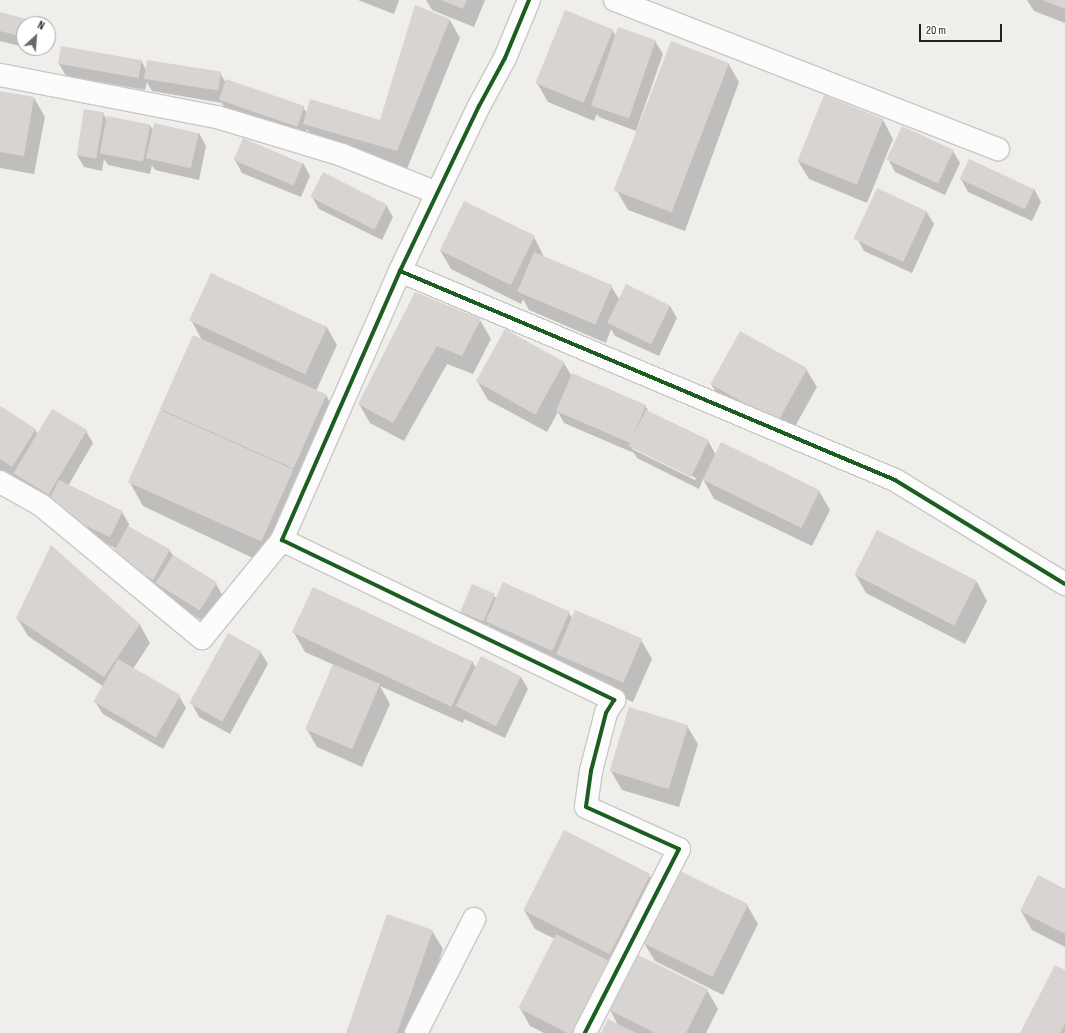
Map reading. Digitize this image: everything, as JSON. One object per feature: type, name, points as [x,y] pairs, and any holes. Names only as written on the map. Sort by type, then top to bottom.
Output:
[{"type":"street","points":[[0,482],[40,505],[202,638],[282,540],[400,271],[479,106],[505,58],[529,0]]},
{"type":"street","points":[[616,0],[998,149]]},
{"type":"street","points":[[0,75],[217,117],[342,155],[437,193]]},
{"type":"street","points":[[400,271],[895,480],[1065,584]]},
{"type":"street","points":[[282,540],[614,700],[606,713],[591,771],[586,807],[679,849],[585,1033]]},
{"type":"street","points":[[416,1033],[474,919]]},
{"type":"building","points":[[441,0],[467,0],[463,9]]},
{"type":"building","points":[[1042,0],[1065,0],[1065,9]]},
{"type":"building","points":[[415,5],[450,19],[397,151],[303,124],[310,99],[380,120]]},
{"type":"building","points":[[565,10],[613,29],[584,103],[535,83]]},
{"type":"building","points":[[0,12],[16,16],[16,35],[0,31]]},
{"type":"building","points":[[618,27],[656,40],[629,119],[591,105]]},
{"type":"building","points":[[671,41],[729,63],[672,213],[614,190]]},
{"type":"building","points":[[61,46],[142,60],[139,78],[58,64]]},
{"type":"building","points":[[147,60],[221,72],[218,90],[144,79]]},
{"type":"building","points":[[226,79],[304,106],[297,127],[219,100]]},
{"type":"building","points":[[0,91],[34,97],[24,156],[0,152]]},
{"type":"building","points":[[824,95],[883,119],[857,185],[797,161]]},
{"type":"building","points":[[84,109],[104,112],[96,159],[77,155]]},
{"type":"building","points":[[107,116],[150,124],[143,162],[100,153]]},
{"type":"building","points":[[154,123],[199,133],[191,168],[146,158]]},
{"type":"building","points":[[902,126],[954,150],[938,184],[886,160]]},
{"type":"building","points":[[243,138],[303,163],[293,185],[234,160]]},
{"type":"building","points":[[969,159],[1034,189],[1025,209],[960,179]]},
{"type":"building","points":[[323,172],[387,205],[374,230],[310,197]]},
{"type":"building","points":[[877,188],[927,211],[903,262],[853,239]]},
{"type":"building","points":[[464,201],[535,236],[511,285],[440,250]]},
{"type":"building","points":[[534,252],[612,285],[595,325],[517,292]]},
{"type":"building","points":[[211,273],[327,327],[305,374],[189,320]]},
{"type":"building","points":[[626,284],[670,305],[651,344],[607,323]]},
{"type":"building","points":[[415,292],[481,319],[462,356],[437,346],[393,423],[358,404]]},
{"type":"building","points":[[505,329],[564,362],[535,414],[476,381]]},
{"type":"building","points":[[740,331],[807,368],[778,422],[710,384]]},
{"type":"building","points":[[193,335],[326,394],[293,468],[160,409]]},
{"type":"building","points":[[572,373],[646,405],[633,436],[646,410],[709,440],[691,477],[628,446],[630,443],[556,411]]},
{"type":"building","points":[[0,406],[36,429],[12,467],[0,459]]},
{"type":"building","points":[[52,409],[87,430],[49,494],[13,473]]},
{"type":"building","points":[[160,410],[293,469],[261,542],[128,482]]},
{"type":"building","points":[[721,442],[820,490],[801,528],[703,480]]},
{"type":"building","points":[[59,480],[123,511],[110,537],[46,506]]},
{"type":"building","points":[[128,526],[170,549],[153,580],[111,557]]},
{"type":"building","points":[[877,530],[977,581],[954,625],[854,575]]},
{"type":"building","points":[[51,545],[140,624],[104,677],[16,618]]},
{"type":"building","points":[[173,555],[217,583],[200,611],[156,583]]},
{"type":"building","points":[[503,582],[570,612],[552,651],[486,621]]},
{"type":"building","points":[[472,584],[495,594],[483,621],[460,612]]},
{"type":"building","points":[[313,587],[473,661],[451,707],[292,632]]},
{"type":"building","points":[[575,610],[642,639],[623,683],[556,654]]},
{"type":"building","points":[[228,633],[261,651],[222,721],[189,703]]},
{"type":"building","points":[[481,656],[521,676],[496,726],[456,706]]},
{"type":"building","points":[[118,659],[180,695],[156,737],[94,701]]},
{"type":"building","points":[[333,664],[380,684],[352,749],[305,729]]},
{"type":"building","points":[[629,707],[688,725],[669,789],[609,771]]},
{"type":"building","points":[[564,830],[650,874],[610,954],[523,910]]},
{"type":"building","points":[[678,870],[748,904],[713,977],[642,943]]},
{"type":"building","points":[[1038,875],[1065,889],[1065,934],[1020,911]]},
{"type":"building","points":[[387,914],[433,930],[397,1033],[346,1033]]},
{"type":"building","points":[[556,934],[609,961],[572,1033],[567,1033],[518,1008]]},
{"type":"building","points":[[636,954],[708,989],[686,1033],[655,1033],[609,1010]]},
{"type":"building","points":[[1055,965],[1065,970],[1065,1024],[1060,1033],[1020,1033]]},
{"type":"building","points":[[608,1019],[636,1033],[601,1033]]},
{"type":"cycle path","points":[[529,0],[505,58],[479,106],[400,271],[282,540],[614,700],[606,713],[591,771],[586,807],[679,849],[585,1033]]},
{"type":"cycle path","points":[[400,271],[895,480],[1065,584]]}]
